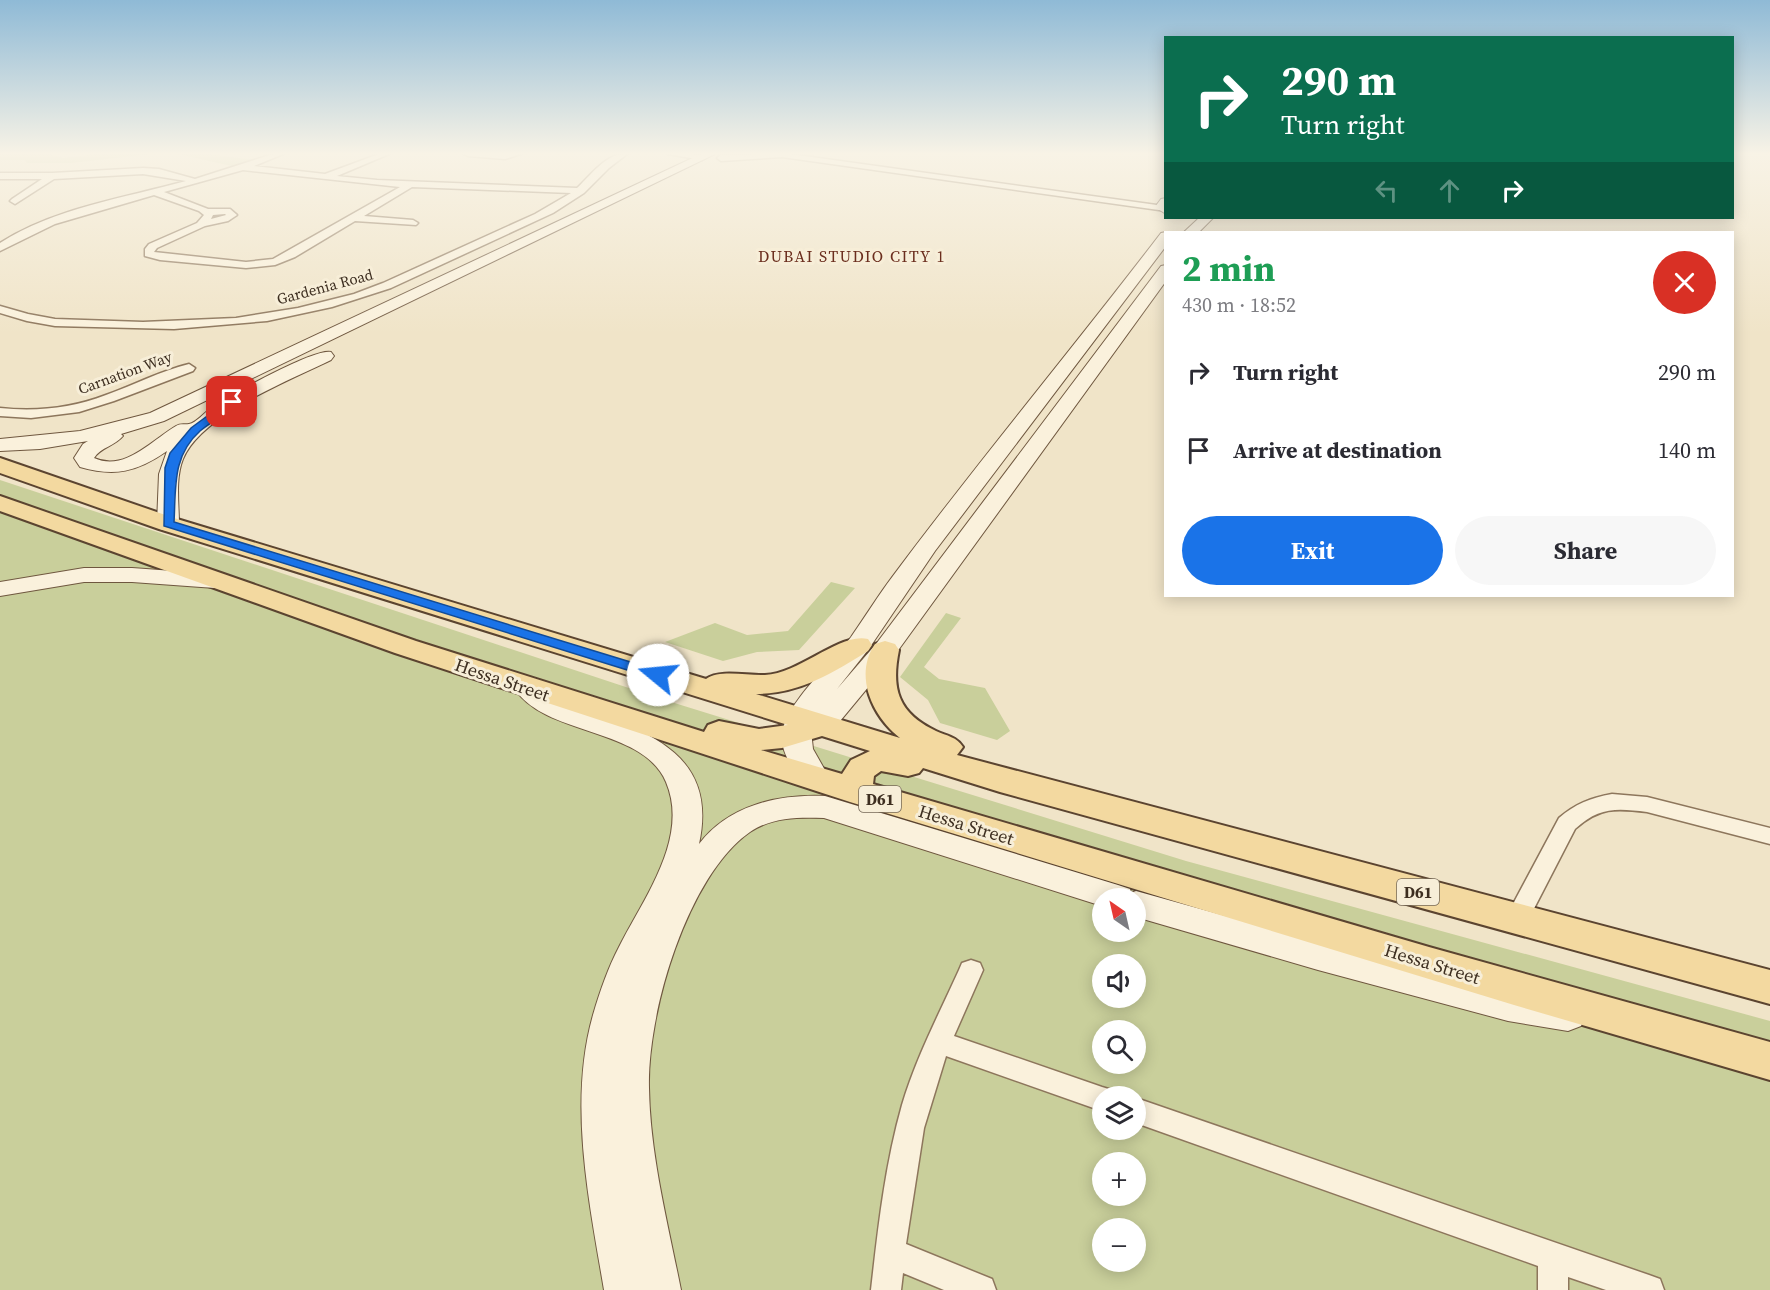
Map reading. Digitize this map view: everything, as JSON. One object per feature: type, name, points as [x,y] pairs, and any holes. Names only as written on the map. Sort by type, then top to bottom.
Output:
[{"type":"main road","name":"D61","points":[[0,465],[168,524],[680,682],[806,726],[1770,987]]},
{"type":"main road","name":"Hessa Street","points":[[0,503],[215,581],[528,689],[862,794],[1596,1013],[1770,1061]]},
{"type":"main road","points":[[680,682],[776,684],[872,647],[882,692],[898,721],[912,732],[930,742],[1027,772],[1041,779],[1066,798]]},
{"type":"main road","points":[[447,661],[497,668],[544,679],[746,739],[767,741],[806,726]]},
{"type":"main road","points":[[862,794],[855,782],[860,770],[878,759],[891,760],[971,782],[1000,780]]},
{"type":"street","points":[[0,248],[15,239],[74,214]]},
{"type":"street","points":[[152,251],[206,218],[198,214]]},
{"type":"street","points":[[137,253],[152,251],[246,265],[268,263],[286,257],[360,214]]},
{"type":"street","name":"Gardenia Road","points":[[0,309],[20,316],[53,322],[151,326],[234,321],[294,313],[343,301],[384,286],[540,214]]},
{"type":"street","points":[[338,349],[194,422],[159,450],[140,460],[103,467],[93,465],[84,458],[85,453],[98,443],[587,214]]},
{"type":"street","points":[[360,339],[599,214]]},
{"type":"street","points":[[354,218],[413,222]]},
{"type":"street","points":[[872,647],[896,589],[1076,357],[1168,219]]},
{"type":"street","points":[[1192,231],[1206,219]]},
{"type":"street","points":[[0,238],[15,239]]},
{"type":"street","points":[[815,779],[799,752],[806,726],[872,647],[1112,345],[1164,272]]},
{"type":"street","name":"Carnation Way","points":[[0,412],[32,413],[83,406],[111,398],[170,373],[189,368]]},
{"type":"street","points":[[168,524],[171,468],[176,453],[195,430],[232,402]]},
{"type":"street","points":[[0,445],[77,438],[157,417]]},
{"type":"street","points":[[0,589],[84,574],[132,574],[215,581]]},
{"type":"street","points":[[528,689],[544,705],[617,731],[654,750],[674,770],[681,782],[688,806],[689,820],[685,847],[625,971],[610,1021],[602,1065],[603,1133],[626,1290]]},
{"type":"street","points":[[1516,919],[1567,824],[1581,811],[1592,806],[1618,802],[1642,804],[1770,836]]},
{"type":"street","points":[[660,1290],[631,1103],[630,1066],[633,1037],[654,962],[672,917],[695,876],[725,836],[737,826],[764,813],[794,806],[825,807],[1092,890]]},
{"type":"street","points":[[1146,907],[1318,956],[1508,1006],[1564,1015],[1596,1013]]},
{"type":"street","points":[[886,1290],[898,1196],[916,1105],[939,1042],[971,970]]},
{"type":"street","points":[[939,1042],[1092,1096]]},
{"type":"street","points":[[1146,1115],[1649,1290]]},
{"type":"street","points":[[891,1253],[981,1290]]},
{"type":"street","points":[[1553,1257],[1553,1290]]},
{"type":"green space","points":[[0,480],[668,701],[1186,861],[1770,1021],[1770,1290],[0,1290]]},
{"type":"green space","points":[[831,582],[855,588],[799,650],[757,652],[723,661],[665,642],[715,623],[747,635],[788,631]]},
{"type":"green space","points":[[946,613],[961,618],[924,667],[939,679],[985,688],[1010,731],[997,740],[940,723],[928,700],[900,677]]},
{"type":"district","name":"DUBAI STUDIO CITY 1","points":[[852,256]]},
{"type":"route","points":[[232,402],[195,430],[176,453],[171,468],[168,524],[658,675]]}]
